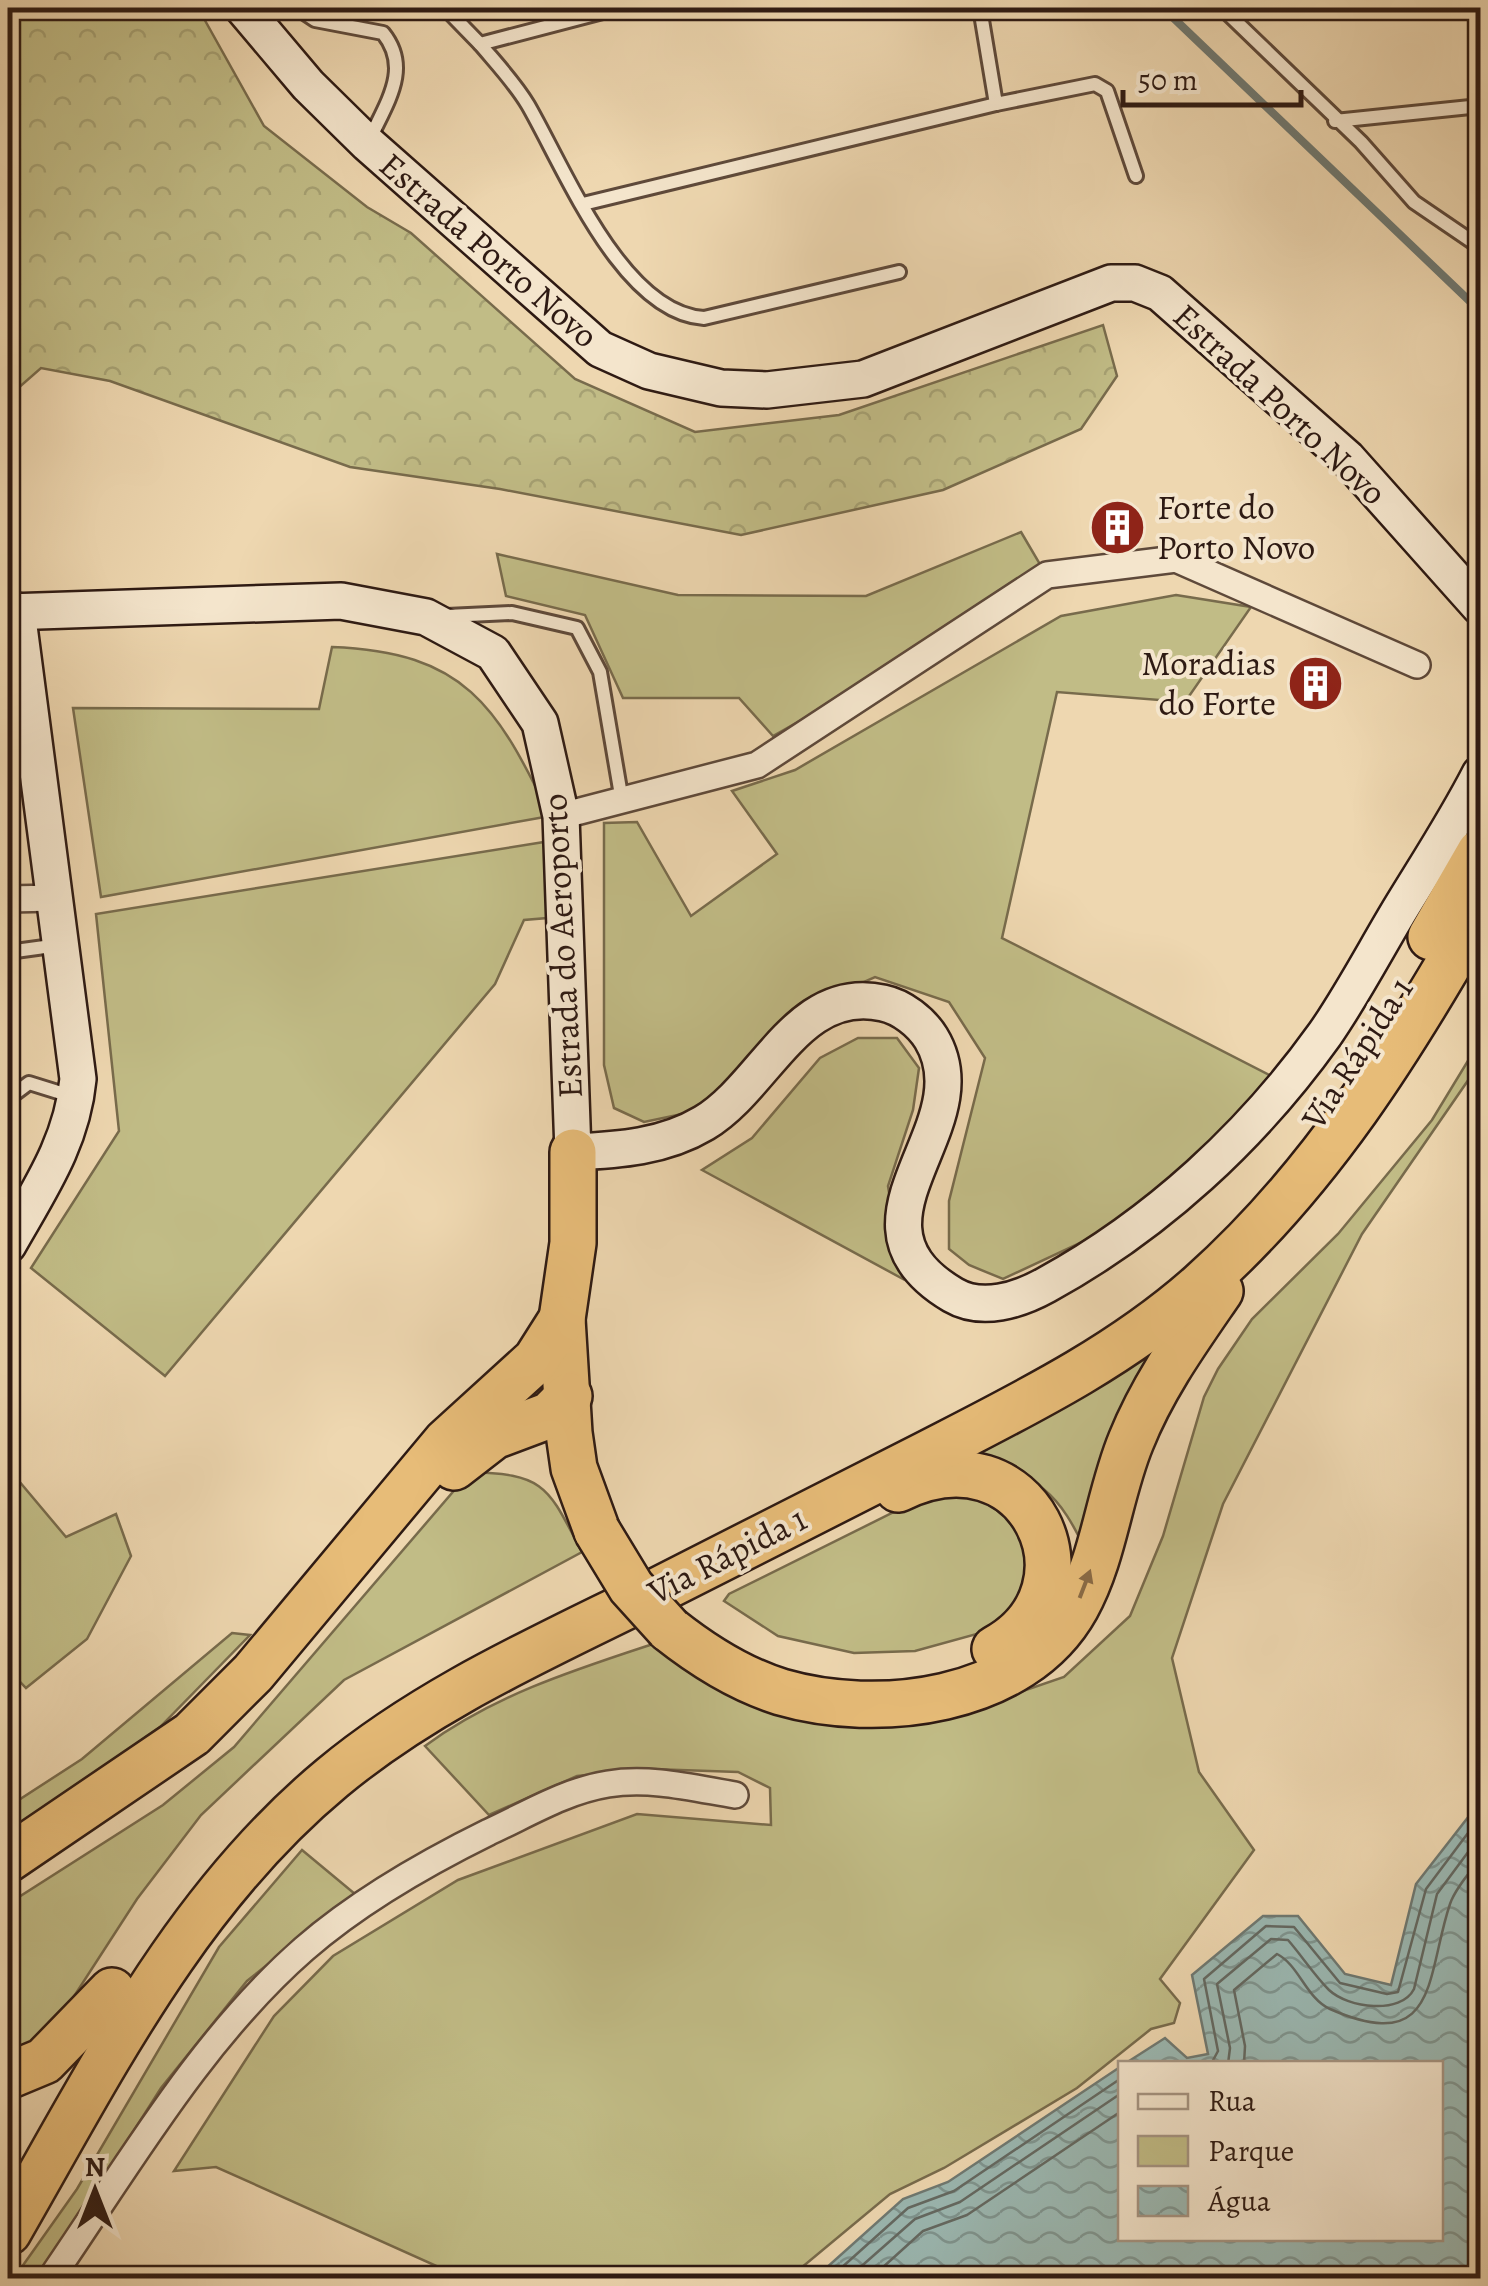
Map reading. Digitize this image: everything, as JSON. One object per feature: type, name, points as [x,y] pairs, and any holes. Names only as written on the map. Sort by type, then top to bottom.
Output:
[{"type":"highway","name":"Via Rápida 1","points":[[8,2173],[112,1991],[154,1927],[227,1836],[306,1761],[389,1700],[462,1659],[1020,1373],[1110,1318],[1178,1267],[1250,1198],[1336,1094],[1480,852]]},
{"type":"highway","name":"Via Rápida 1","points":[[8,2232],[163,1965],[220,1888],[292,1813],[412,1720],[680,1608],[1042,1395],[1163,1316],[1271,1218],[1358,1111],[1480,910]]},
{"type":"highway","points":[[573,1152],[573,1243],[562,1318],[608,1527]]},
{"type":"highway","points":[[680,1608],[719,1665],[748,1680],[811,1699],[847,1704],[934,1698],[985,1682],[1030,1657],[1076,1608],[1131,1441],[1162,1377],[1271,1218]]},
{"type":"highway","points":[[573,1243],[586,1319],[574,1468]]},
{"type":"highway","points":[[8,1882],[204,1750],[325,1623],[443,1478],[476,1446],[562,1318]]},
{"type":"highway","points":[[8,1858],[192,1734],[253,1674],[446,1442],[496,1418],[550,1416],[577,1396]]},
{"type":"highway","points":[[496,1418],[540,1442],[574,1468],[608,1527],[630,1587],[680,1608],[744,1650],[801,1673],[839,1680],[916,1677],[986,1654],[1026,1627],[1045,1583],[1043,1534],[1031,1508],[1002,1484],[942,1473],[923,1477],[814,1530],[680,1608]]},
{"type":"highway","points":[[8,2076],[44,2061],[112,1991]]},
{"type":"main road","name":"Estrada Porto Novo","points":[[243,8],[308,85],[368,144],[600,350],[649,371],[721,388],[766,390],[863,380],[1111,282],[1148,288],[1160,293],[1347,458],[1480,607]]},
{"type":"main road","name":"Estrada do Aeroporto","points":[[12,611],[341,602],[426,617],[493,653],[519,685],[540,722],[561,816],[573,1152]]},
{"type":"main road","points":[[8,1245],[63,1148],[76,1098],[56,898],[12,611]]},
{"type":"main road","points":[[573,1152],[630,1149],[704,1123],[734,1100],[805,1022],[824,1009],[866,1000],[888,1004],[925,1028],[943,1072],[941,1106],[903,1207],[902,1226],[916,1264],[932,1283],[962,1300],[1006,1302],[1045,1286],[1177,1197],[1249,1130],[1326,1032],[1480,774]]},
{"type":"street","points":[[561,816],[757,765],[1047,574],[1176,559],[1416,665]]},
{"type":"street","points":[[8,900],[56,898]]},
{"type":"street","points":[[51,2278],[179,2094],[252,2000],[306,1948],[383,1891],[444,1854],[573,1792],[611,1784],[654,1782],[735,1795]]},
{"type":"lane","points":[[298,8],[315,20],[382,33],[396,50],[398,75],[368,144]]},
{"type":"lane","points":[[446,8],[525,100],[583,204],[631,278],[668,310],[684,317],[738,312],[899,272]]},
{"type":"lane","points":[[480,44],[618,8]]},
{"type":"lane","points":[[980,8],[996,104]]},
{"type":"lane","points":[[1222,8],[1335,122],[1361,142],[1414,202],[1480,247]]},
{"type":"lane","points":[[583,204],[1094,84],[1106,90],[1136,176]]},
{"type":"lane","points":[[1335,122],[1480,106]]},
{"type":"lane","points":[[426,617],[512,613],[577,628],[600,672],[622,801]]},
{"type":"lane","points":[[8,952],[62,945]]},
{"type":"lane","points":[[9,1098],[30,1084],[38,1084],[76,1098]]},
{"type":"green space","points":[[9,8],[198,8],[264,126],[367,207],[411,233],[575,379],[695,432],[839,415],[1103,325],[1117,376],[1081,429],[943,490],[741,535],[500,489],[350,467],[110,381],[41,368],[8,397]]},
{"type":"green space","points":[[1021,532],[1044,571],[913,657],[773,736],[739,698],[623,698],[585,615],[506,596],[497,554],[678,595],[866,596]]},
{"type":"green space","points":[[1176,595],[1251,607],[1185,702],[1057,692],[1002,938],[1281,1081],[1239,1127],[1095,1236],[1003,1279],[969,1265],[949,1249],[949,1201],[985,1058],[949,1002],[875,977],[798,1011],[734,1086],[687,1113],[644,1122],[614,1108],[604,1065],[604,823],[637,822],[691,916],[777,854],[732,791],[795,770],[1061,616]]},
{"type":"green space","points":[[332,647],[377,651],[415,660],[471,692],[512,744],[550,816],[101,897],[73,708],[319,709]]},
{"type":"green space","points":[[544,842],[547,918],[524,920],[495,984],[165,1376],[31,1268],[119,1131],[96,914]]},
{"type":"green space","points":[[858,1038],[897,1038],[919,1068],[913,1110],[888,1186],[903,1279],[702,1170],[752,1138],[820,1058]]},
{"type":"green space","points":[[1480,1041],[1480,1063],[1362,1234],[1223,1504],[1172,1658],[1199,1772],[1254,1850],[1160,1979],[1180,2003],[1174,2023],[1151,2029],[1077,2088],[944,2168],[890,2194],[789,2278],[463,2278],[216,2167],[174,2171],[274,2016],[333,1956],[458,1880],[637,1814],[771,1825],[770,1788],[738,1772],[651,1769],[577,1776],[489,1815],[425,1746],[480,1712],[538,1685],[659,1642],[674,1655],[970,1709],[1064,1677],[1130,1616],[1163,1536],[1204,1397],[1218,1369],[1252,1319],[1338,1234],[1432,1120]]},
{"type":"green space","points":[[1178,1329],[1088,1556],[1067,1516],[1044,1490],[1013,1472],[970,1459]]},
{"type":"green space","points":[[8,1468],[66,1537],[116,1514],[131,1556],[87,1639],[26,1688],[8,1669]]},
{"type":"green space","points":[[470,1472],[515,1476],[542,1489],[561,1513],[582,1552],[344,1680],[201,1815],[137,1899],[47,2038],[8,2062],[8,1904],[163,1805],[234,1747]]},
{"type":"green space","points":[[960,1490],[1012,1523],[1026,1546],[1037,1579],[995,1629],[915,1651],[854,1653],[778,1636],[724,1601],[729,1594],[922,1498]]},
{"type":"green space","points":[[232,1633],[250,1635],[160,1727],[8,1835],[8,1807],[82,1759]]},
{"type":"green space","points":[[302,1850],[355,1894],[247,1981],[161,2088],[40,2278],[14,2278],[77,2189],[219,1947]]},
{"type":"water","points":[[1480,1802],[1480,2278],[815,2278],[903,2199],[948,2182],[1118,2068],[1118,2241],[1443,2241],[1443,2061],[1129,2061],[1165,2038],[1187,2058],[1208,2054],[1192,1975],[1263,1916],[1298,1916],[1345,1974],[1391,1985],[1416,1884]]},
{"type":"waterway","points":[[1163,8],[1480,311]]},
{"type":"place","name":"Forte do Porto Novo","points":[[1118,527]]},
{"type":"place","name":"Moradias do Forte","points":[[1315,683]]}]
